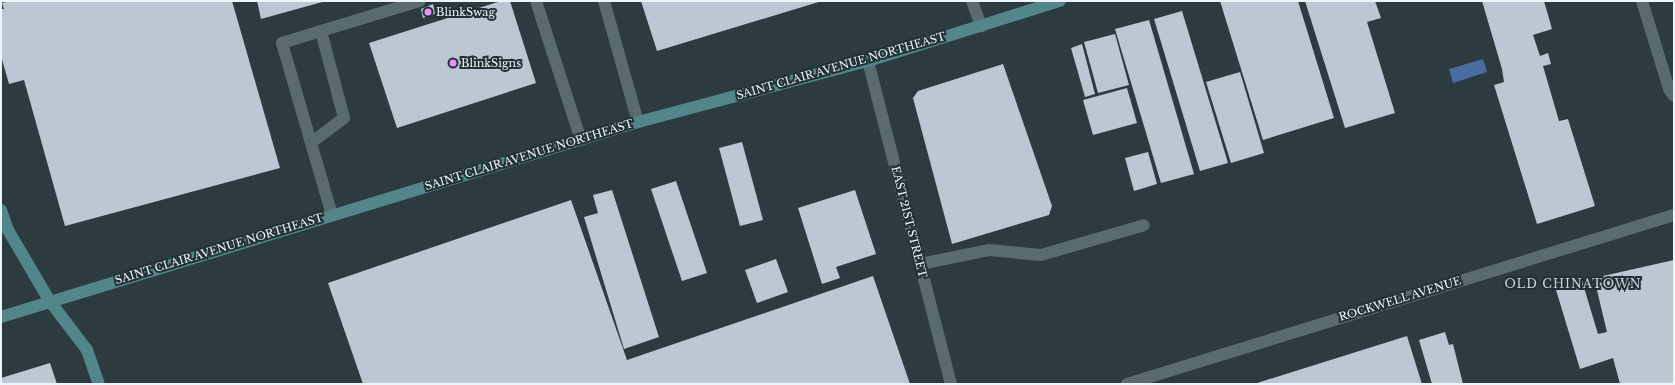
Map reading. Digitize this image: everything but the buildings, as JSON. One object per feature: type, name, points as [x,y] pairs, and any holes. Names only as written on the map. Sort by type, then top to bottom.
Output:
[{"type":"main road","name":"SAINT CLAIR AVENUE NORTHEAST","points":[[1,317],[49,300],[638,122],[868,60],[1060,1]]},
{"type":"main road","points":[[1,210],[8,230],[49,300],[87,350],[99,384]]},
{"type":"street","points":[[332,215],[282,43],[420,1]]},
{"type":"street","points":[[536,1],[581,140]]},
{"type":"street","points":[[604,1],[638,122]]},
{"type":"street","points":[[972,1],[981,26]]},
{"type":"street","points":[[1642,1],[1669,89],[1674,96]]},
{"type":"street","points":[[312,142],[344,118],[321,30]]},
{"type":"street","name":"EAST 21ST STREET","points":[[868,60],[950,384]]},
{"type":"street","name":"ROCKWELL AVENUE","points":[[1129,384],[1674,215]]},
{"type":"street","points":[[920,264],[989,250],[1041,255],[1144,224]]},
{"type":"water","points":[[1483,59],[1487,72],[1453,83],[1449,69]]},
{"type":"place","name":"BlinkSwag","points":[[428,12]]},
{"type":"place","name":"BlinkSigns","points":[[453,63]]},
{"type":"district","name":"OLD CHINATOWN","points":[[1573,284]]}]
